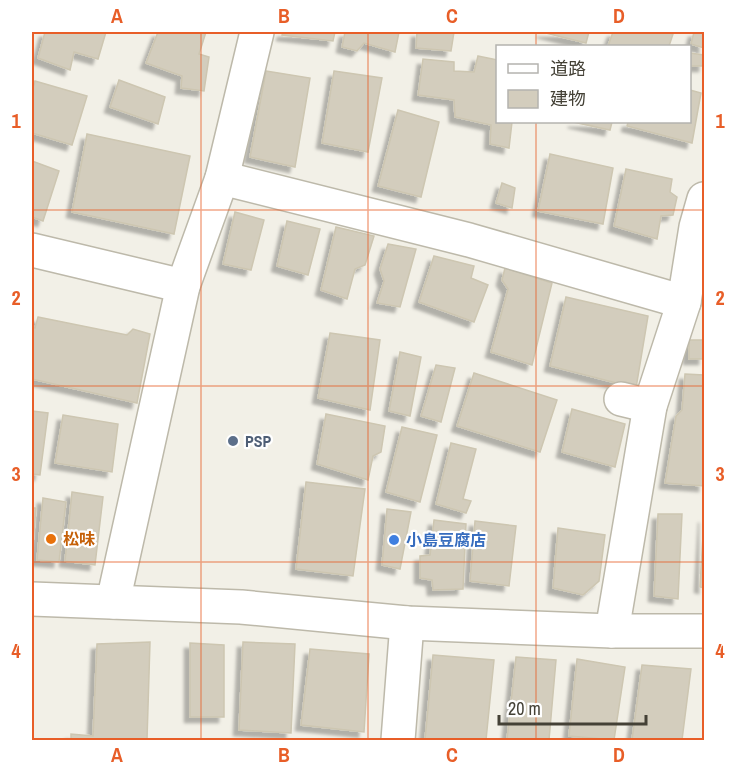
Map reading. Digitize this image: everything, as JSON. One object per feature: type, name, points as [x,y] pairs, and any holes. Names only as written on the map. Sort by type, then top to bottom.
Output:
[{"type":"street","points":[[112,602],[183,286],[222,178],[257,32]]},
{"type":"street","points":[[222,178],[469,240],[684,302]]},
{"type":"street","points":[[612,631],[636,402],[684,302],[702,217]]},
{"type":"street","points":[[32,249],[183,286]]},
{"type":"street","points":[[32,599],[241,607],[407,623],[612,631],[705,631]]},
{"type":"street","points":[[398,741],[407,623]]},
{"type":"building","points":[[45,32],[106,32],[98,59],[74,52],[70,70],[38,58]]},
{"type":"building","points":[[158,32],[206,32],[199,54],[209,57],[204,91],[181,88],[182,76],[146,63]]},
{"type":"building","points":[[283,32],[335,32],[333,41],[282,35]]},
{"type":"building","points":[[345,32],[399,32],[395,52],[364,43],[357,51],[342,47]]},
{"type":"building","points":[[417,32],[454,32],[451,51],[416,48]]},
{"type":"building","points":[[542,32],[589,32],[586,43]]},
{"type":"building","points":[[613,32],[673,34],[669,45],[608,45]]},
{"type":"building","points":[[694,32],[704,32],[704,48],[691,44]]},
{"type":"building","points":[[691,53],[704,55],[704,66],[691,66]]},
{"type":"building","points":[[478,56],[496,60],[496,123],[512,123],[509,148],[490,144],[491,125],[455,117],[454,100],[418,95],[423,59],[454,62],[454,71],[474,72]]},
{"type":"building","points":[[266,71],[310,78],[295,167],[250,157]]},
{"type":"building","points":[[334,71],[382,78],[368,152],[322,143]]},
{"type":"building","points":[[119,80],[165,97],[158,124],[110,107]]},
{"type":"building","points":[[35,81],[87,96],[72,145],[32,133],[32,91]]},
{"type":"building","points":[[691,90],[701,93],[692,143],[627,126],[628,123],[691,123]]},
{"type":"building","points":[[398,110],[439,122],[421,197],[378,186]]},
{"type":"building","points":[[578,123],[612,123],[610,130]]},
{"type":"building","points":[[87,134],[190,156],[174,234],[72,212]]},
{"type":"building","points":[[550,154],[613,168],[603,224],[538,211]]},
{"type":"building","points":[[32,161],[59,171],[43,221],[32,217]]},
{"type":"building","points":[[626,169],[672,179],[670,192],[677,197],[673,215],[661,216],[657,239],[614,226]]},
{"type":"building","points":[[502,183],[515,188],[512,208],[496,203]]},
{"type":"building","points":[[235,212],[264,220],[251,270],[223,264]]},
{"type":"building","points":[[287,221],[320,229],[308,275],[277,266]]},
{"type":"building","points":[[336,227],[374,236],[365,265],[355,269],[347,299],[321,290]]},
{"type":"building","points":[[388,244],[416,249],[400,307],[377,303],[384,281],[380,269]]},
{"type":"building","points":[[434,256],[474,266],[471,278],[488,285],[474,322],[419,302]]},
{"type":"building","points":[[505,268],[552,283],[532,365],[491,352],[508,289],[502,280]]},
{"type":"building","points":[[566,297],[648,316],[636,388],[550,366]]},
{"type":"building","points":[[38,317],[127,335],[133,329],[150,334],[137,403],[32,379],[32,327],[35,328]]},
{"type":"building","points":[[330,333],[380,340],[370,410],[318,398]]},
{"type":"building","points":[[689,340],[704,340],[704,359],[689,359]]},
{"type":"building","points":[[400,352],[421,357],[410,416],[389,411]]},
{"type":"building","points":[[436,365],[455,368],[441,422],[421,416]]},
{"type":"building","points":[[474,373],[557,400],[540,452],[457,426]]},
{"type":"building","points":[[685,374],[704,375],[704,486],[665,483],[676,416],[682,410]]},
{"type":"building","points":[[572,409],[625,424],[615,467],[562,452]]},
{"type":"building","points":[[32,411],[48,413],[40,475],[32,474]]},
{"type":"building","points":[[326,414],[385,426],[381,452],[373,456],[368,480],[317,464]]},
{"type":"building","points":[[63,415],[118,424],[112,472],[55,463]]},
{"type":"building","points":[[402,427],[437,435],[420,502],[386,492]]},
{"type":"building","points":[[451,443],[476,449],[463,499],[471,501],[466,513],[436,504]]},
{"type":"building","points":[[306,482],[365,489],[353,576],[296,569]]},
{"type":"building","points":[[72,492],[103,497],[95,565],[65,561]]},
{"type":"building","points":[[43,498],[66,502],[59,562],[37,560]]},
{"type":"building","points":[[32,508],[36,508],[32,555]]},
{"type":"building","points":[[387,509],[411,512],[400,569],[382,565]]},
{"type":"building","points":[[658,514],[682,514],[678,599],[654,596]]},
{"type":"building","points":[[704,517],[704,588],[700,587]]},
{"type":"building","points":[[434,520],[466,524],[463,589],[433,590],[432,580],[420,578],[420,556],[430,555]]},
{"type":"building","points":[[475,521],[516,526],[509,586],[470,581]]},
{"type":"building","points":[[558,528],[605,535],[599,581],[583,595],[553,588]]},
{"type":"building","points":[[150,642],[147,740],[71,740],[71,734],[93,736],[97,644]]},
{"type":"building","points":[[243,642],[295,644],[291,733],[239,730]]},
{"type":"building","points":[[190,643],[224,645],[224,717],[190,717]]},
{"type":"building","points":[[310,649],[369,654],[364,732],[301,725]]},
{"type":"building","points":[[433,655],[494,660],[486,740],[425,740]]},
{"type":"building","points":[[516,657],[556,660],[549,740],[507,740]]},
{"type":"building","points":[[577,659],[625,667],[614,740],[569,736]]},
{"type":"building","points":[[642,665],[691,669],[682,740],[632,740]]},
{"type":"place","name":"PSP","points":[[233,441]]},
{"type":"place","name":"松味","points":[[51,539]]},
{"type":"place","name":"小島豆腐店","points":[[394,540]]}]
